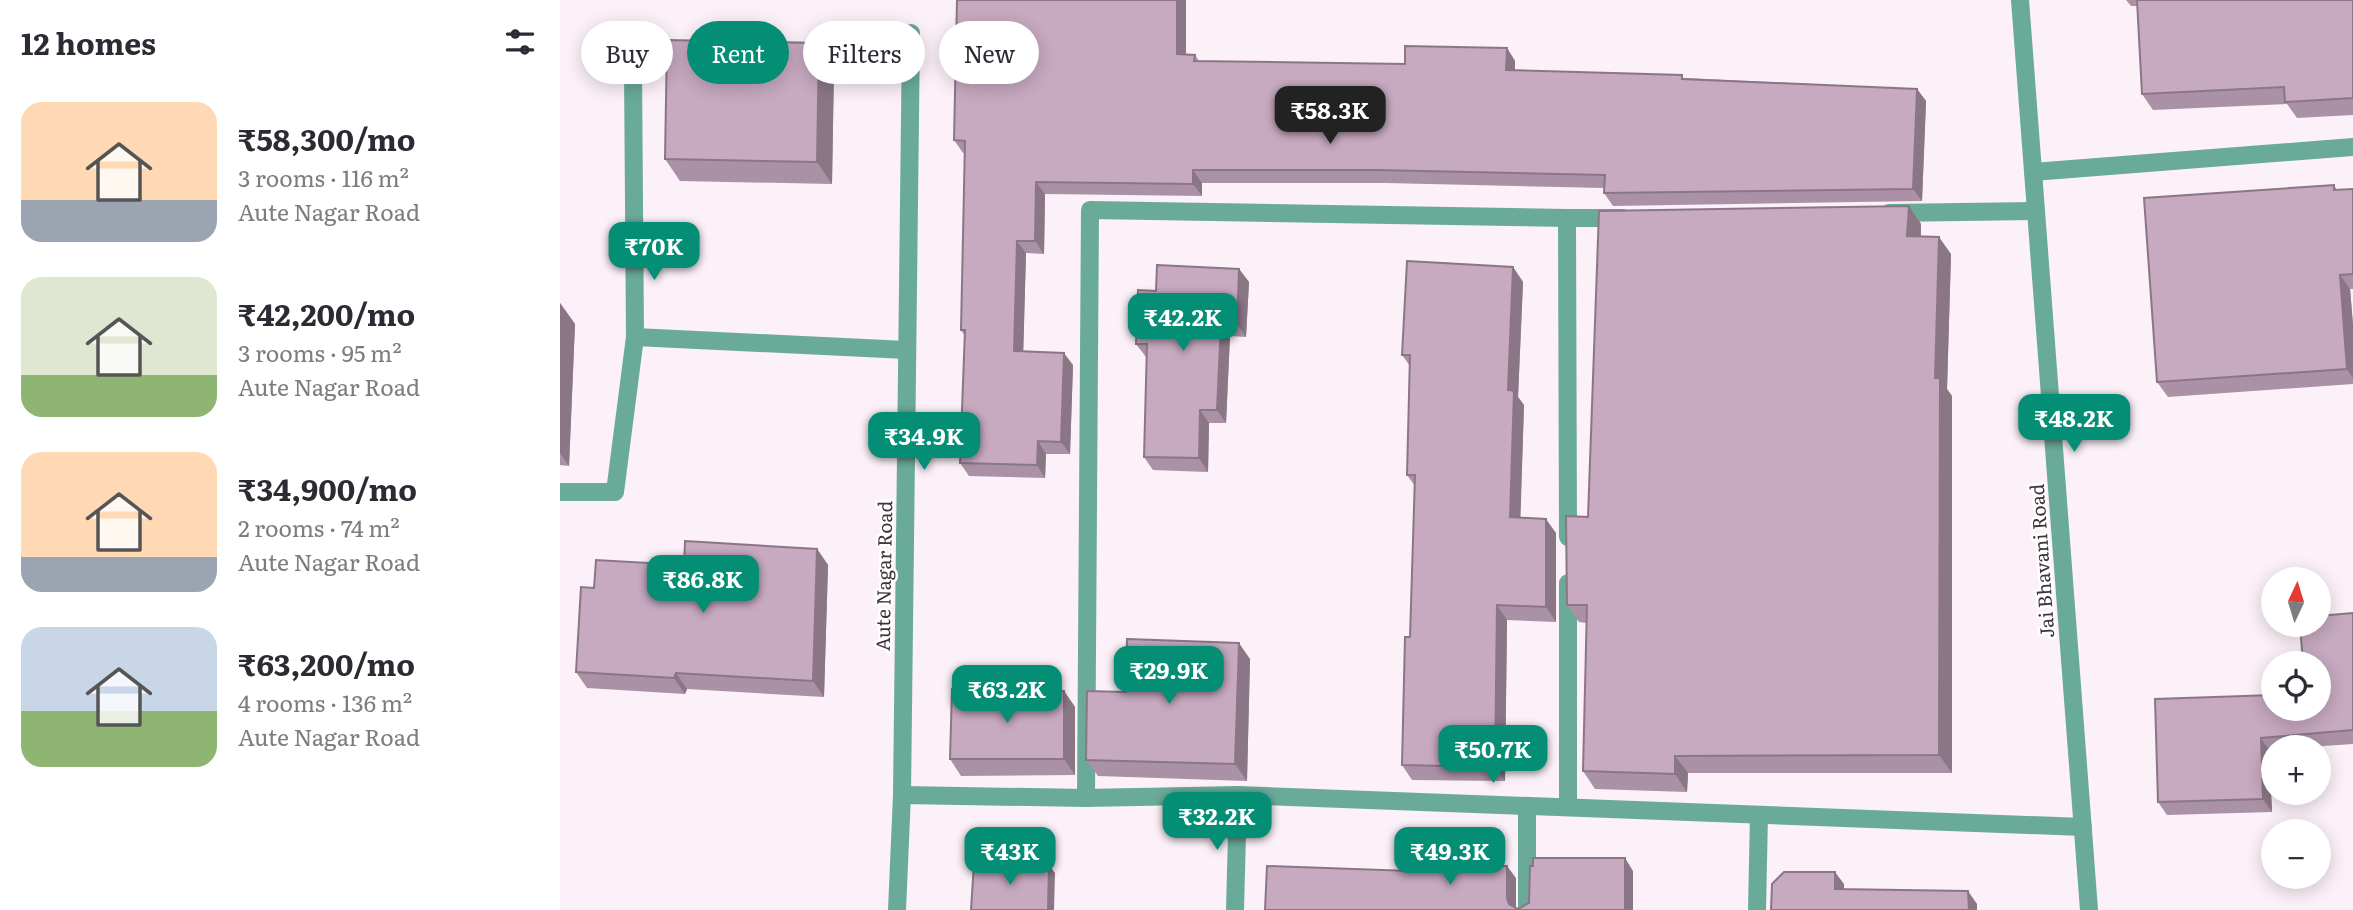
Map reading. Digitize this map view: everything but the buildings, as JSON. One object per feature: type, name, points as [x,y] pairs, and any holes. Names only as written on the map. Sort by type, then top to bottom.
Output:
[{"type":"street","name":"Jai Bhavani Road","points":[[2020,0],[2089,910]]},
{"type":"street","points":[[560,492],[615,492],[635,337],[633,84]]},
{"type":"street","name":"Aute Nagar Road","points":[[898,910],[902,795],[910,84]]},
{"type":"street","points":[[2033,172],[2353,147]]},
{"type":"street","points":[[1086,798],[1090,210],[1636,217]]},
{"type":"street","points":[[1870,213],[2036,211]]},
{"type":"street","points":[[1567,218],[1568,807]]},
{"type":"street","points":[[635,337],[906,350]]},
{"type":"street","points":[[902,795],[1086,798],[1238,795],[2083,827]]},
{"type":"street","points":[[1235,910],[1238,795]]},
{"type":"street","points":[[1527,806],[1527,910]]},
{"type":"street","points":[[1757,910],[1759,815]]}]
